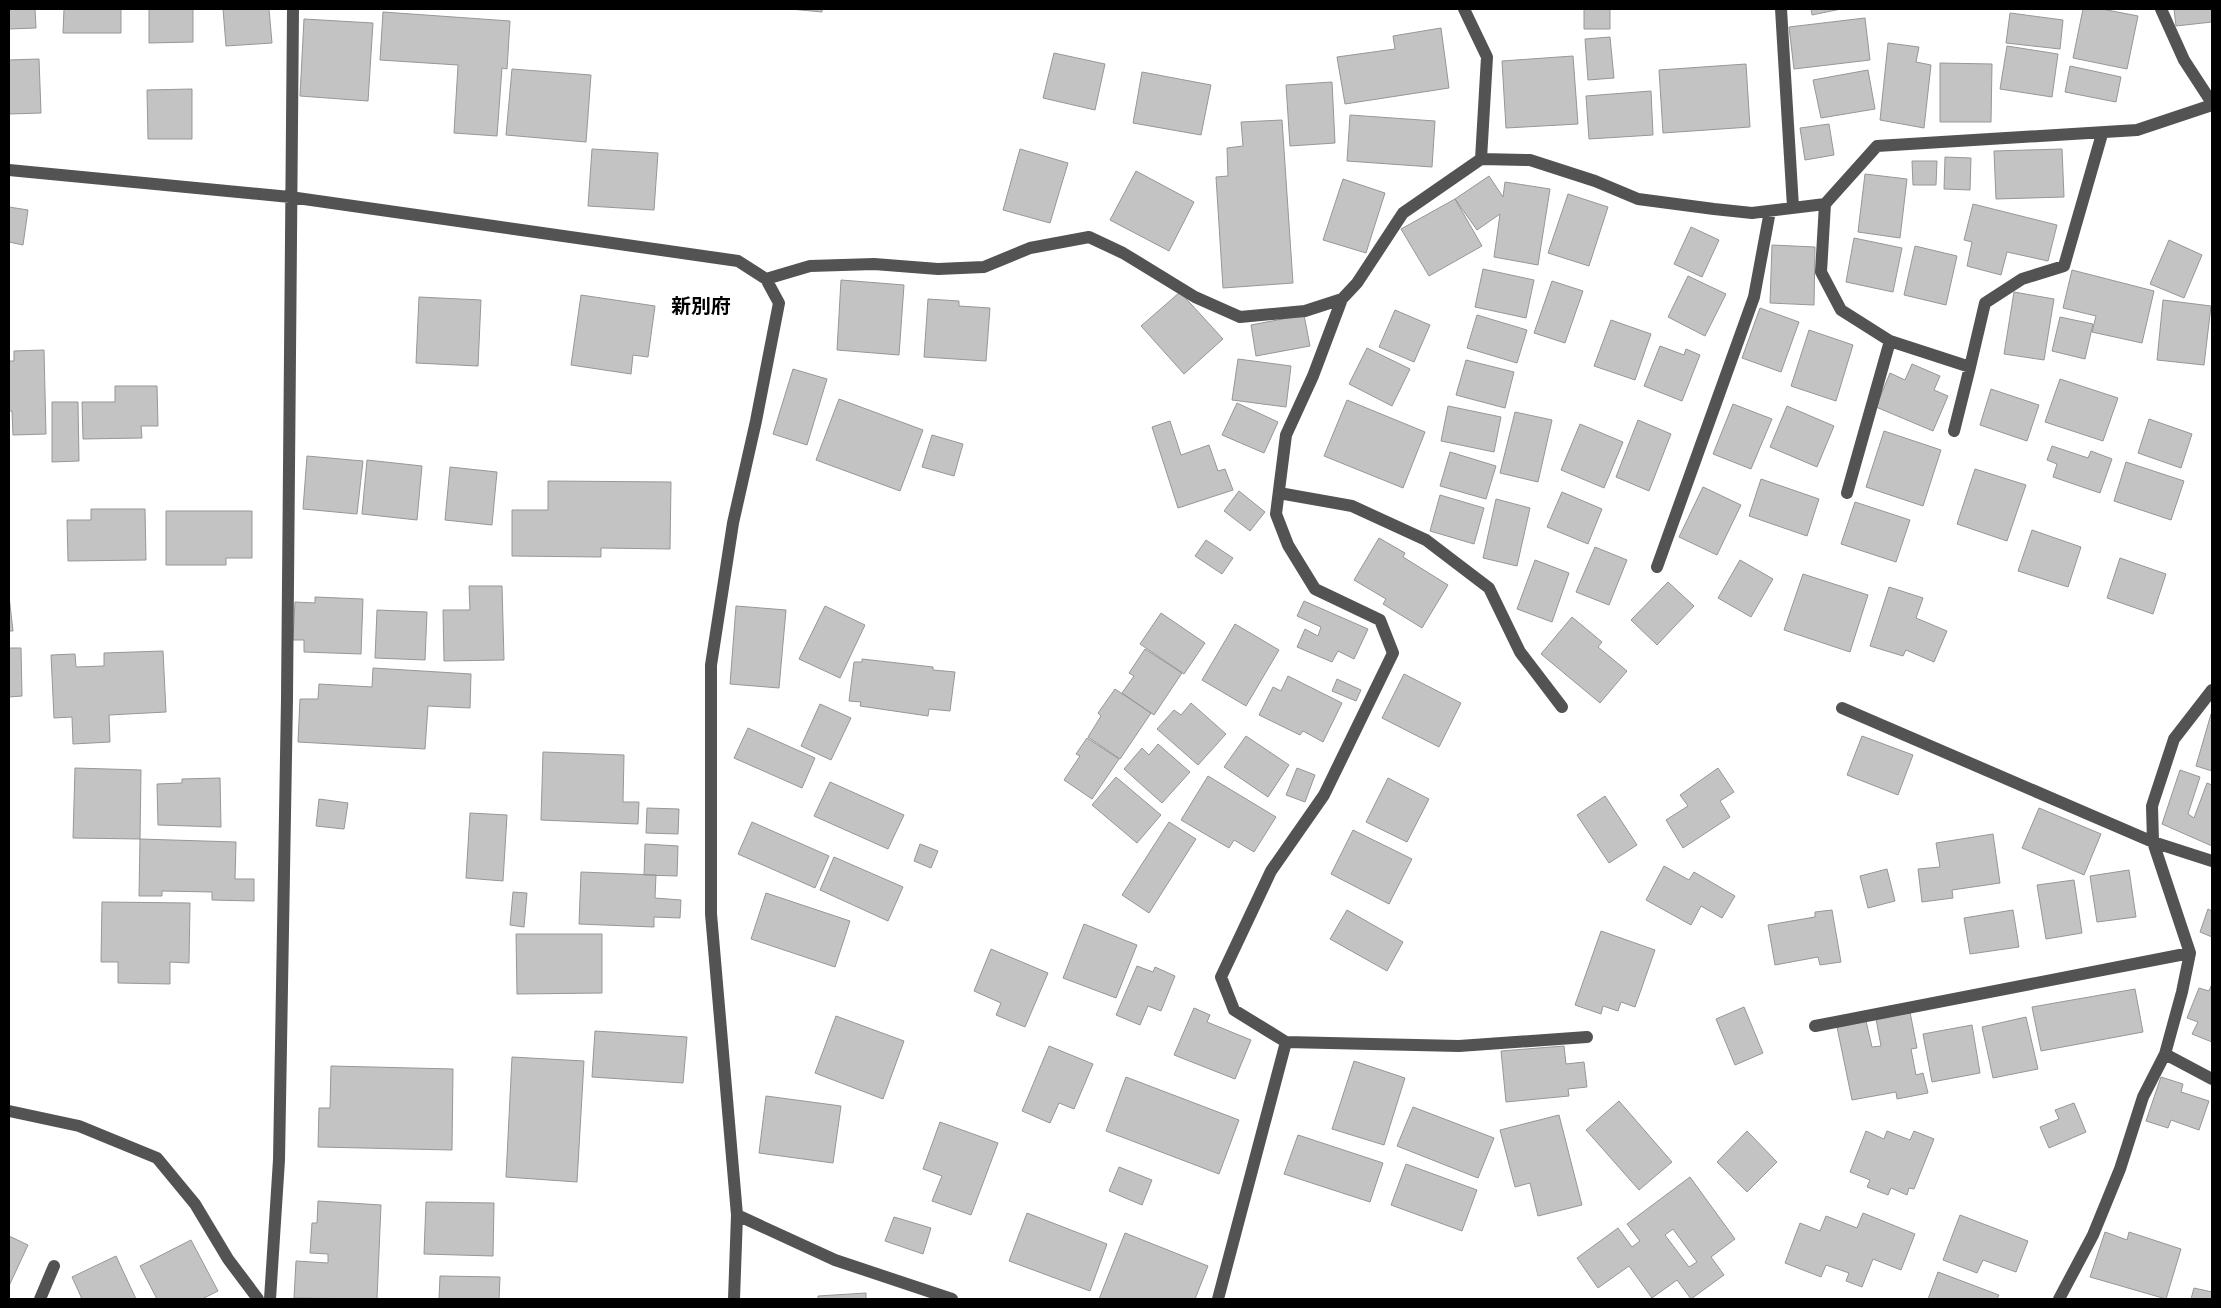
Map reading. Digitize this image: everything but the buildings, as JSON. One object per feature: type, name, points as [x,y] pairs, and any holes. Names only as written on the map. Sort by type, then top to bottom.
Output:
[{"type":"street","points":[[270,1299],[279,1160],[287,689],[290,197],[294,9]]},
{"type":"street","points":[[1464,9],[1487,57],[1481,159]]},
{"type":"street","points":[[1781,9],[1793,208]]},
{"type":"street","points":[[1970,368],[1890,341],[1841,310],[1821,272],[1825,204],[1877,146],[2102,134],[2137,130],[2212,104],[2184,60],[2161,9]]},
{"type":"street","points":[[1954,432],[1985,303],[2022,280],[2064,266],[2102,134]]},
{"type":"street","points":[[1587,1037],[1459,1046],[1286,1042],[1234,1010],[1221,977],[1271,871],[1324,795],[1393,653],[1380,620],[1315,588],[1288,545],[1276,514],[1286,435],[1314,376],[1342,299],[1357,283],[1403,213],[1481,159],[1530,160],[1595,181],[1638,199],[1752,213],[1825,204]]},
{"type":"street","points":[[9,170],[290,197],[738,261],[766,279],[779,303],[756,421],[733,523],[711,665],[711,914],[737,1215],[734,1299]]},
{"type":"street","points":[[1657,567],[1754,297],[1770,211]]},
{"type":"street","points":[[766,279],[810,266],[874,264],[938,269],[984,267],[1030,248],[1089,237],[1123,253],[1195,297],[1240,317],[1305,310],[1342,299]]},
{"type":"street","points":[[1847,493],[1890,341]]},
{"type":"street","points":[[1279,493],[1352,506],[1426,540],[1489,588],[1520,652],[1562,707]]},
{"type":"street","points":[[2058,1299],[2093,1235],[2120,1169],[2143,1097],[2165,1054],[2182,992],[2190,953],[2154,842],[2152,806],[2174,739],[2212,690]]},
{"type":"street","points":[[1842,708],[2154,842],[2212,861]]},
{"type":"street","points":[[1815,1026],[2190,953]]},
{"type":"street","points":[[1218,1299],[1286,1042]]},
{"type":"street","points":[[2165,1054],[2212,1079]]},
{"type":"street","points":[[9,1111],[79,1126],[157,1158],[195,1204],[228,1259],[258,1299]]},
{"type":"street","points":[[737,1215],[835,1260],[917,1293],[952,1299]]},
{"type":"street","points":[[40,1299],[54,1266]]},
{"type":"district","name":"新別府","points":[[701,305]]}]
